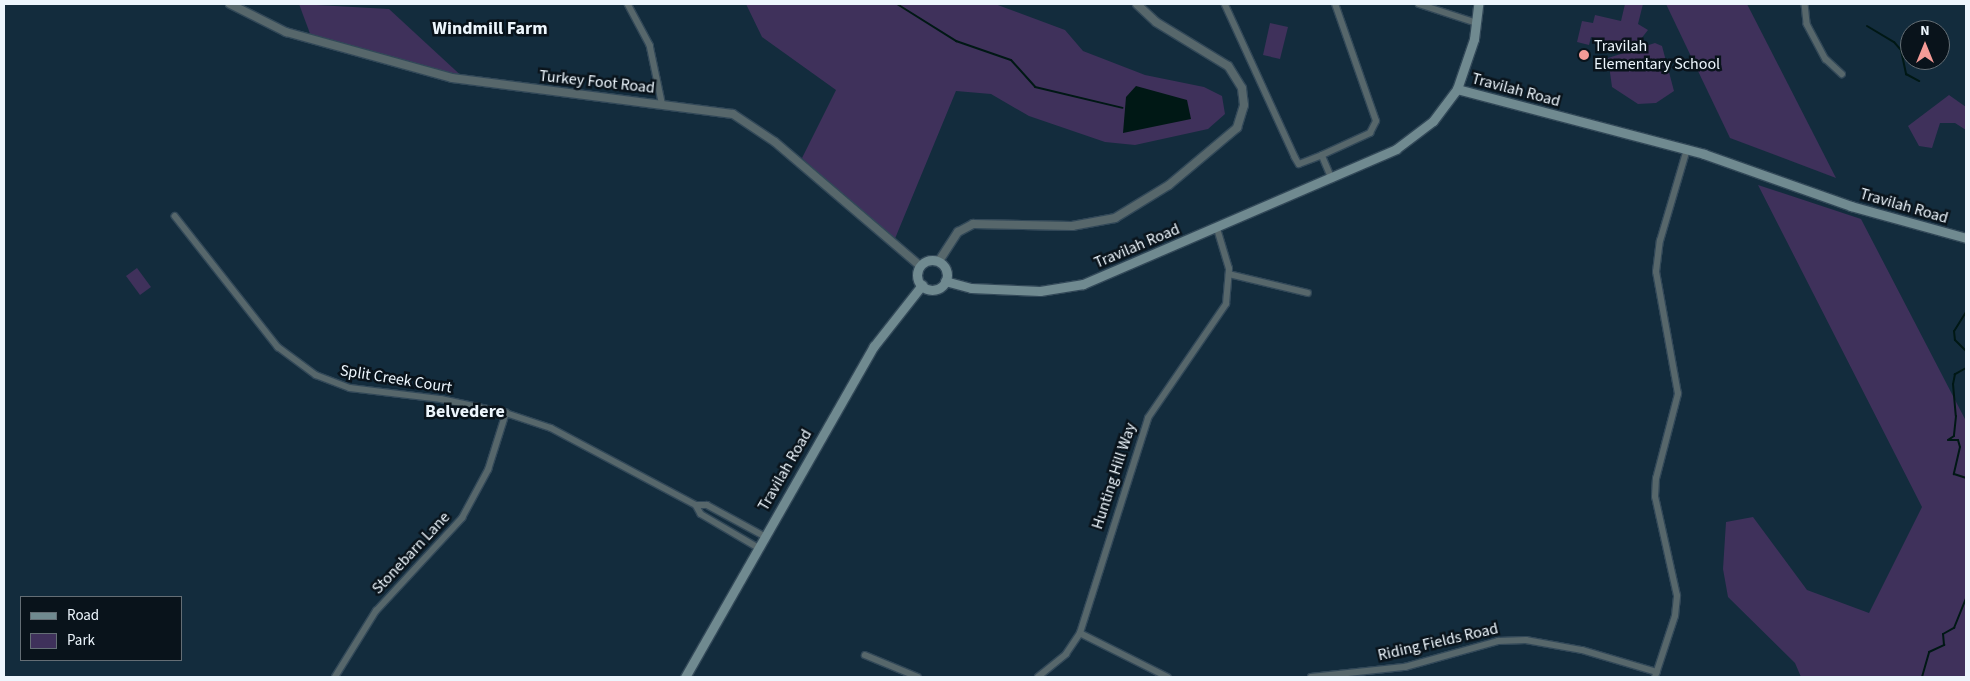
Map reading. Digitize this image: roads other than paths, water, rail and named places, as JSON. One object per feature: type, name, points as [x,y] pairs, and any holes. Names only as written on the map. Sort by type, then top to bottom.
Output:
[{"type":"main road","points":[[1457,89],[1477,23],[1478,4]]},
{"type":"main road","name":"Travilah Road","points":[[945,281],[971,288],[1064,288],[1109,275],[1332,179],[1420,134],[1457,89],[1687,149],[1858,208],[1966,238]]},
{"type":"main road","points":[[929,260],[939,262],[945,268],[945,281],[935,289],[922,285],[917,275],[920,266],[929,260]]},
{"type":"main road","name":"Travilah Road","points":[[685,677],[757,547],[874,346],[922,285]]},
{"type":"street","name":"Turkey Foot Road","points":[[230,4],[286,32],[452,78],[718,109],[752,124],[920,266]]},
{"type":"street","points":[[628,4],[650,44],[662,102]]},
{"type":"street","points":[[939,262],[958,232],[973,224],[1072,226],[1115,218],[1169,185],[1237,128],[1244,105],[1242,88],[1228,66],[1156,22],[1136,4]]},
{"type":"street","points":[[1224,4],[1295,157],[1300,164],[1322,156],[1370,133],[1376,121],[1335,4]]},
{"type":"street","points":[[1420,4],[1477,23]]},
{"type":"street","points":[[1805,4],[1807,24],[1826,60],[1842,74]]},
{"type":"street","points":[[1656,675],[1675,616],[1677,596],[1655,497],[1656,479],[1678,394],[1656,272],[1660,241],[1687,149]]},
{"type":"street","points":[[1322,156],[1332,179]]},
{"type":"street","name":"Split Creek Court","points":[[175,216],[278,347],[316,375],[350,388],[441,399],[506,413],[599,452],[696,505],[707,505],[764,536]]},
{"type":"street","name":"Hunting Hill Way","points":[[1038,677],[1066,654],[1080,633],[1142,432],[1170,381],[1217,321],[1227,297],[1229,274],[1217,229]]},
{"type":"street","points":[[1229,274],[1308,293]]},
{"type":"street","name":"Stonebarn Lane","points":[[335,677],[376,611],[462,518],[488,470],[506,413]]},
{"type":"street","name":"Split Creek Court","points":[[696,505],[701,514],[757,547]]},
{"type":"street","points":[[1080,633],[1168,677]]},
{"type":"street","name":"Riding Fields Road","points":[[1310,677],[1405,667],[1460,650],[1516,640],[1582,650],[1656,675]]},
{"type":"street","points":[[865,655],[918,677]]},
{"type":"waterway","points":[[897,4],[956,41],[1011,60],[1035,87],[1123,108]]},
{"type":"waterway","points":[[1867,26],[1894,42],[1901,50],[1906,74],[1919,81]]},
{"type":"waterway","points":[[1966,312],[1954,331],[1955,340],[1966,351]]},
{"type":"waterway","points":[[1966,368],[1955,374],[1953,384],[1956,416],[1954,436],[1948,440],[1958,440],[1960,447],[1954,474],[1966,478]]},
{"type":"waterway","points":[[1922,677],[1929,652],[1944,645],[1943,634],[1954,628],[1966,598]]},
{"type":"place","name":"Travilah Elementary School","points":[[1584,55]]},
{"type":"district","name":"Windmill Farm","points":[[490,29]]},
{"type":"district","name":"Belvedere","points":[[465,412]]}]
